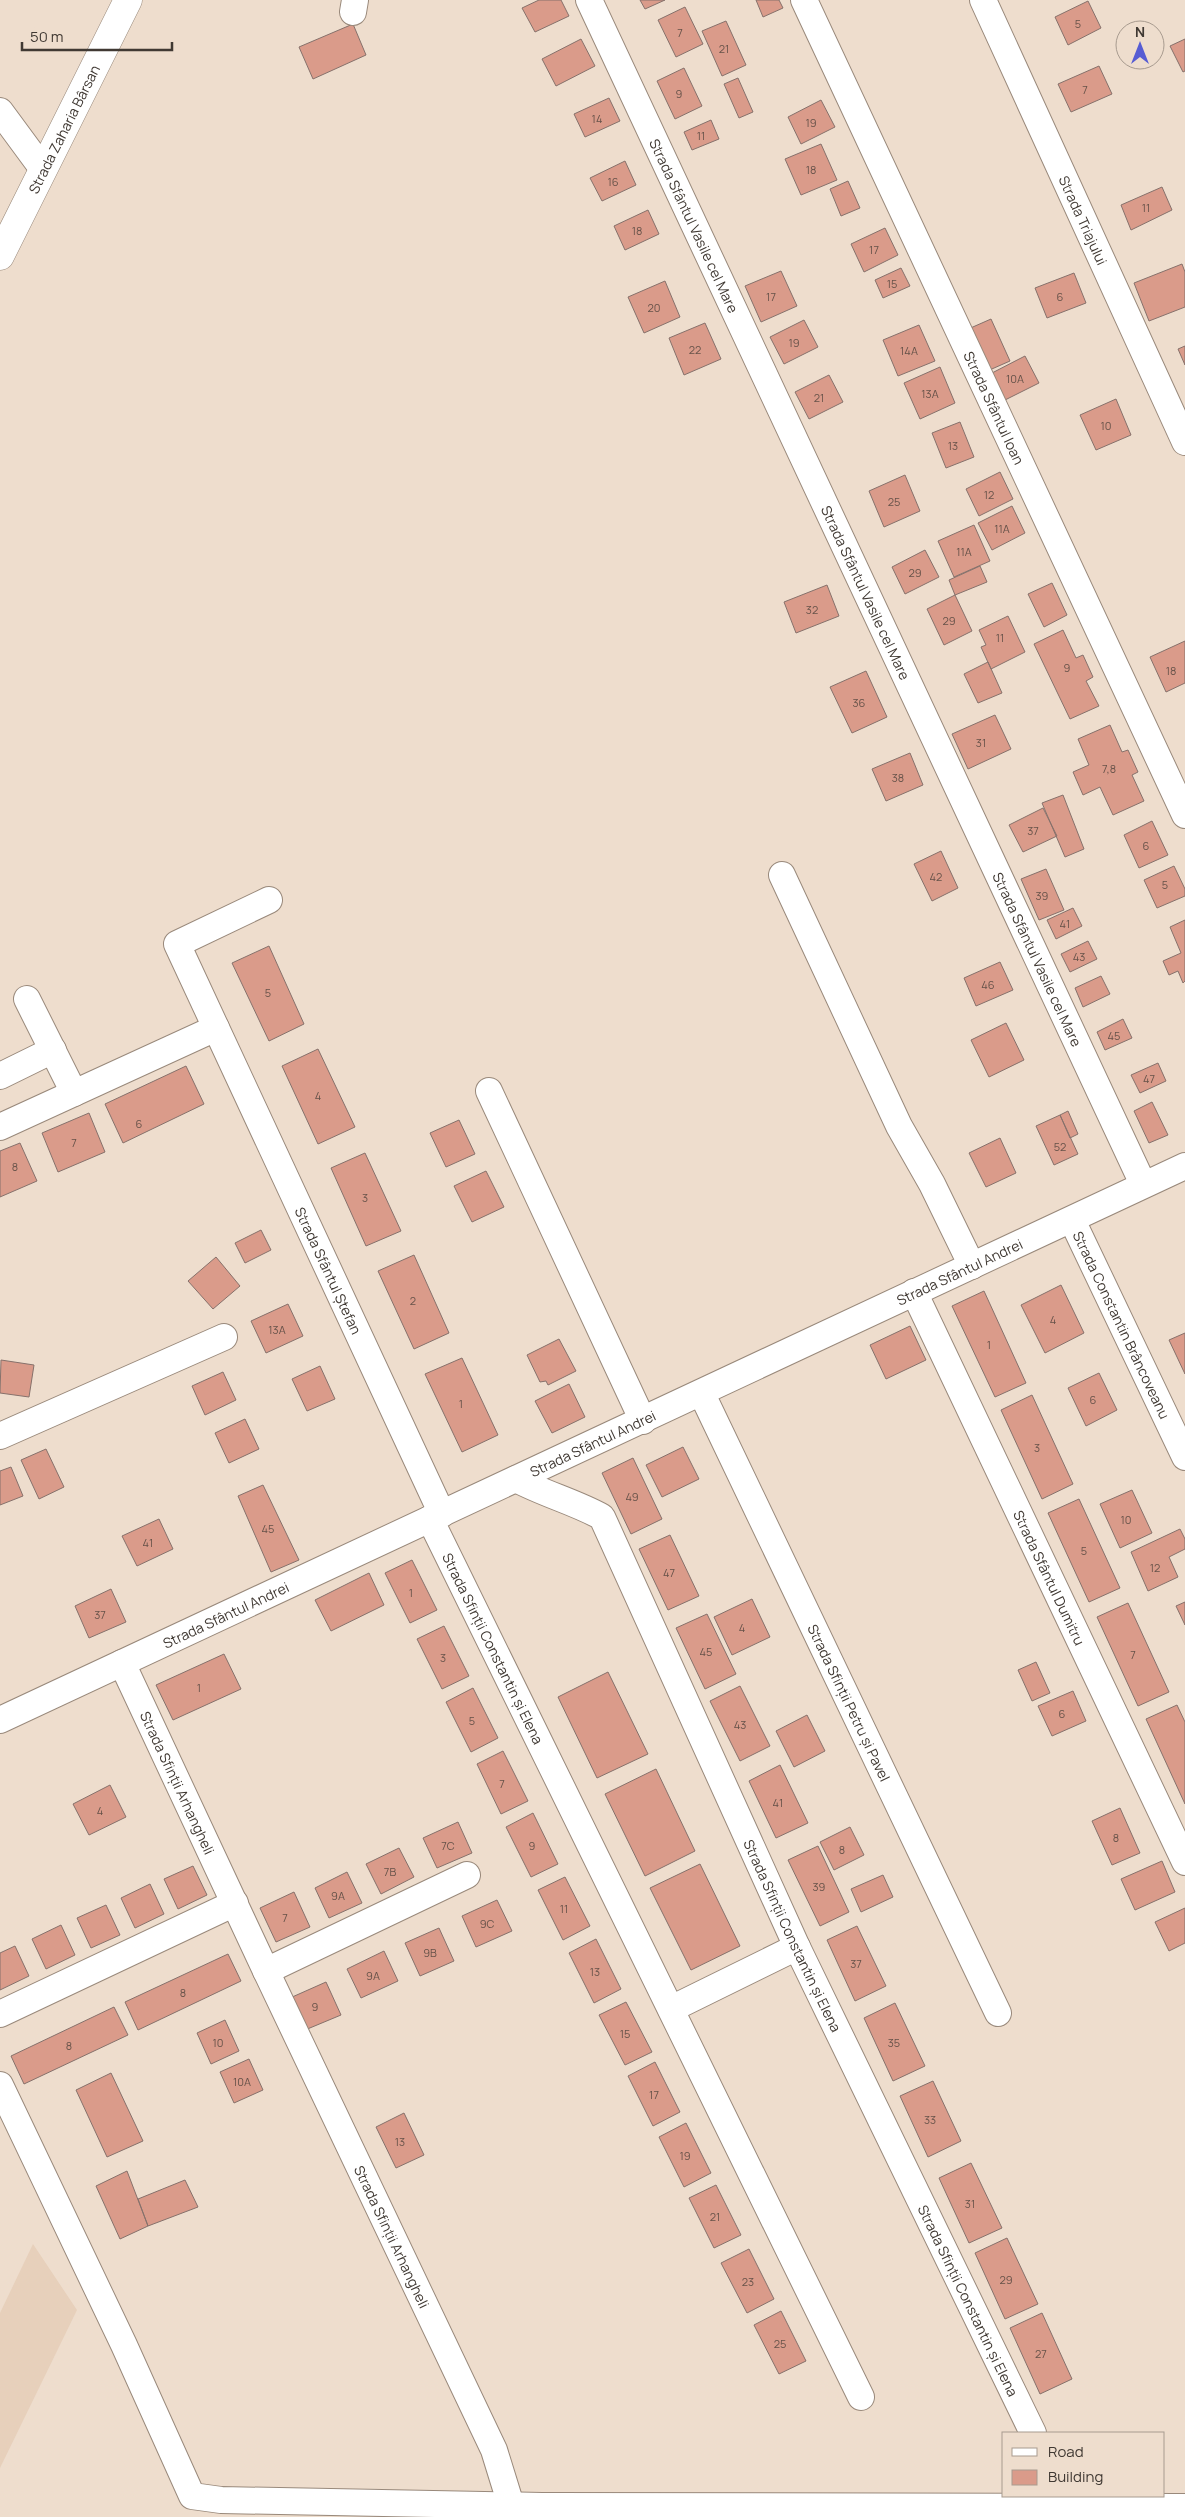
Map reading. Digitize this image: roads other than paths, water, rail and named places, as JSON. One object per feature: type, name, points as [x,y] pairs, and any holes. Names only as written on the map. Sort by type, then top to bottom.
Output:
[{"type":"main road","name":"Strada Zaharia Bârsan","points":[[0,256],[42,168],[128,0]]},
{"type":"street","name":"Strada Sfântul Vasile cel Mare","points":[[589,0],[1143,1184]]},
{"type":"street","name":"Strada Sfântul Ioan","points":[[804,0],[1185,815]]},
{"type":"street","name":"Strada Triajului","points":[[983,0],[1185,442]]},
{"type":"street","points":[[0,111],[42,168]]},
{"type":"street","points":[[782,875],[899,1126],[932,1184],[972,1266]]},
{"type":"street","name":"Strada Sfântul Ștefan","points":[[269,900],[176,944],[216,1028],[436,1516]]},
{"type":"street","points":[[27,998],[74,1093]]},
{"type":"street","points":[[0,1127],[216,1028]]},
{"type":"street","points":[[0,1076],[53,1050]]},
{"type":"street","points":[[489,1091],[643,1421]]},
{"type":"street","name":"Strada Sfântul Andrei","points":[[0,1720],[702,1394],[914,1292],[1185,1166]]},
{"type":"street","name":"Strada Constantin Brâncoveanu","points":[[1072,1220],[1185,1458]]},
{"type":"street","name":"Strada Sfântul Dumitru","points":[[914,1292],[1185,1862]]},
{"type":"street","points":[[0,1436],[224,1337]]},
{"type":"street","name":"Strada Sfinții Petru și Pavel","points":[[702,1394],[998,2013]]},
{"type":"street","name":"Strada Sfinții Constantin și Elena","points":[[516,1480],[542,1493],[580,1505],[602,1517],[797,1947],[1033,2432]]},
{"type":"street","name":"Strada Sfinții Constantin și Elena","points":[[436,1516],[671,2009],[861,2397]]},
{"type":"street","name":"Strada Sfinții Arhangheli","points":[[122,1663],[494,2450],[511,2505]]},
{"type":"street","points":[[266,1971],[467,1875]]},
{"type":"street","points":[[0,2014],[235,1903]]},
{"type":"street","points":[[671,2009],[797,1947]]},
{"type":"street","points":[[0,2085],[124,2345],[192,2496],[221,2500],[511,2505],[1066,2501],[1185,2507]]}]
